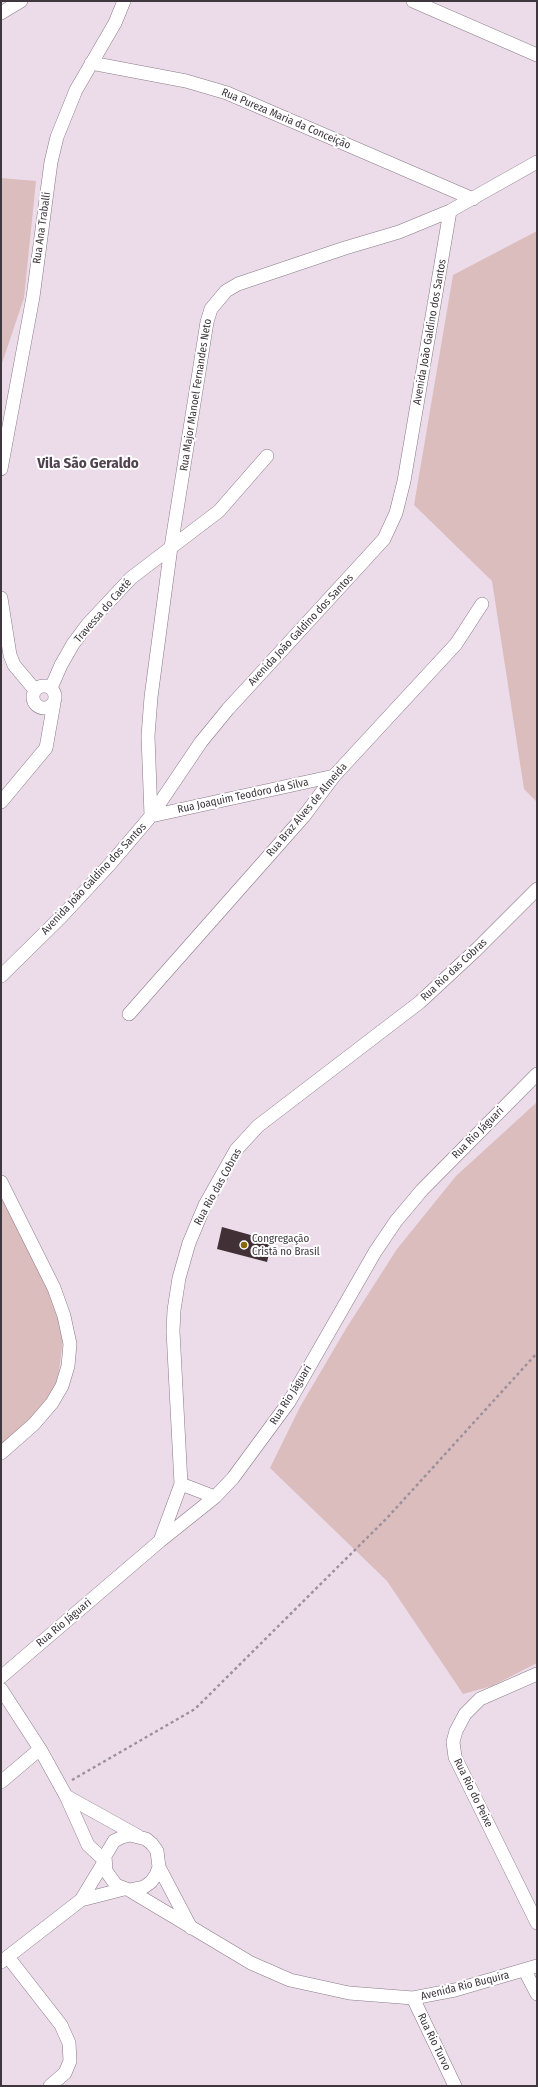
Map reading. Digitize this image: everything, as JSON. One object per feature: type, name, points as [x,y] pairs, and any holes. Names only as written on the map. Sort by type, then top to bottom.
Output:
[{"type":"street","points":[[1,13],[21,1]]},
{"type":"street","name":"Rua Ana Traballi","points":[[1,469],[33,297],[51,162],[57,137],[76,90],[115,23],[124,1]]},
{"type":"street","points":[[413,1],[537,55]]},
{"type":"street","name":"Rua Pureza Maria da Conceição","points":[[91,63],[186,81],[226,93],[473,199]]},
{"type":"street","name":"Rua Major Manoel Fernandes Neto","points":[[152,816],[148,736],[151,697],[171,548],[207,322],[211,308],[226,291],[238,284],[344,248],[399,232],[450,211],[537,162]]},
{"type":"street","name":"Avenida João Galdino dos Santos","points":[[1,976],[66,912],[152,816],[201,742],[228,709],[384,539],[396,513],[404,481],[450,211]]},
{"type":"street","name":"Travessa do Caeté","points":[[51,688],[61,665],[88,624],[131,578],[219,511],[267,456]]},
{"type":"street","points":[[1,602],[10,655],[14,665],[35,690]]},
{"type":"street","name":"Rua Braz Alves de Almeida","points":[[129,1014],[304,816],[334,776],[456,644],[482,604]]},
{"type":"street","points":[[1,802],[46,748],[50,734],[55,695],[51,688],[41,686],[35,690],[33,699],[39,708],[50,734]]},
{"type":"street","points":[[39,708],[49,708],[54,703]]},
{"type":"street","name":"Rua Joaquim Teodoro da Silva","points":[[152,816],[334,776]]},
{"type":"street","name":"Rua Rio das Cobras","points":[[160,1541],[181,1484],[174,1310],[179,1278],[189,1243],[205,1205],[236,1150],[258,1126],[420,1002],[537,889]]},
{"type":"street","name":"Rua Rio Jáguari","points":[[1,1677],[160,1541],[215,1497],[251,1455],[289,1402],[375,1252],[396,1221],[422,1190],[537,1074]]},
{"type":"street","points":[[1,1182],[54,1288],[64,1316],[70,1344],[68,1366],[62,1386],[52,1403],[34,1424],[1,1453]]},
{"type":"street","points":[[181,1484],[215,1497]]},
{"type":"street","name":"Rua Rio do Peixe","points":[[537,1674],[480,1699],[465,1714],[456,1731],[453,1742],[455,1757],[537,1923]]},
{"type":"street","points":[[1,1689],[40,1749],[63,1792],[88,1845],[104,1861],[110,1879],[127,1889]]},
{"type":"street","points":[[1,1782],[40,1749]]},
{"type":"street","points":[[63,1792],[149,1841],[157,1851],[159,1867],[191,1928]]},
{"type":"street","points":[[50,2086],[65,2073],[70,2061],[69,2043],[61,2025],[4,1960],[81,1900],[114,1841],[122,1836],[138,1836]]},
{"type":"street","points":[[81,1900],[127,1889],[144,1887],[151,1882],[159,1867]]},
{"type":"street","name":"Avenida Rio Buquira","points":[[127,1889],[251,1963],[290,1980],[349,1993],[413,1998],[455,1990],[531,1968]]},
{"type":"street","points":[[531,1968],[537,1994]]},
{"type":"street","name":"Rua Rio Turvo","points":[[413,1998],[455,2086]]},
{"type":"path","points":[[63,1792],[195,1709],[388,1518],[537,1353]]},
{"type":"shaded area","points":[[1,178],[36,181],[24,298],[1,366]]},
{"type":"shaded area","points":[[537,231],[537,802],[524,789],[492,581],[414,505],[453,275]]},
{"type":"shaded area","points":[[537,1102],[537,1663],[492,1686],[463,1694],[387,1581],[270,1468],[300,1407],[347,1327],[397,1249],[456,1176]]},
{"type":"shaded area","points":[[1,1197],[54,1299],[63,1339],[56,1395],[1,1449]]},
{"type":"building","name":"Congregação Cristã no Brasil","points":[[222,1227],[272,1241],[267,1262],[217,1249]]},
{"type":"place","name":"Congregação Cristã no Brasil","points":[[244,1245]]},
{"type":"district","name":"Vila São Geraldo","points":[[88,464]]}]
